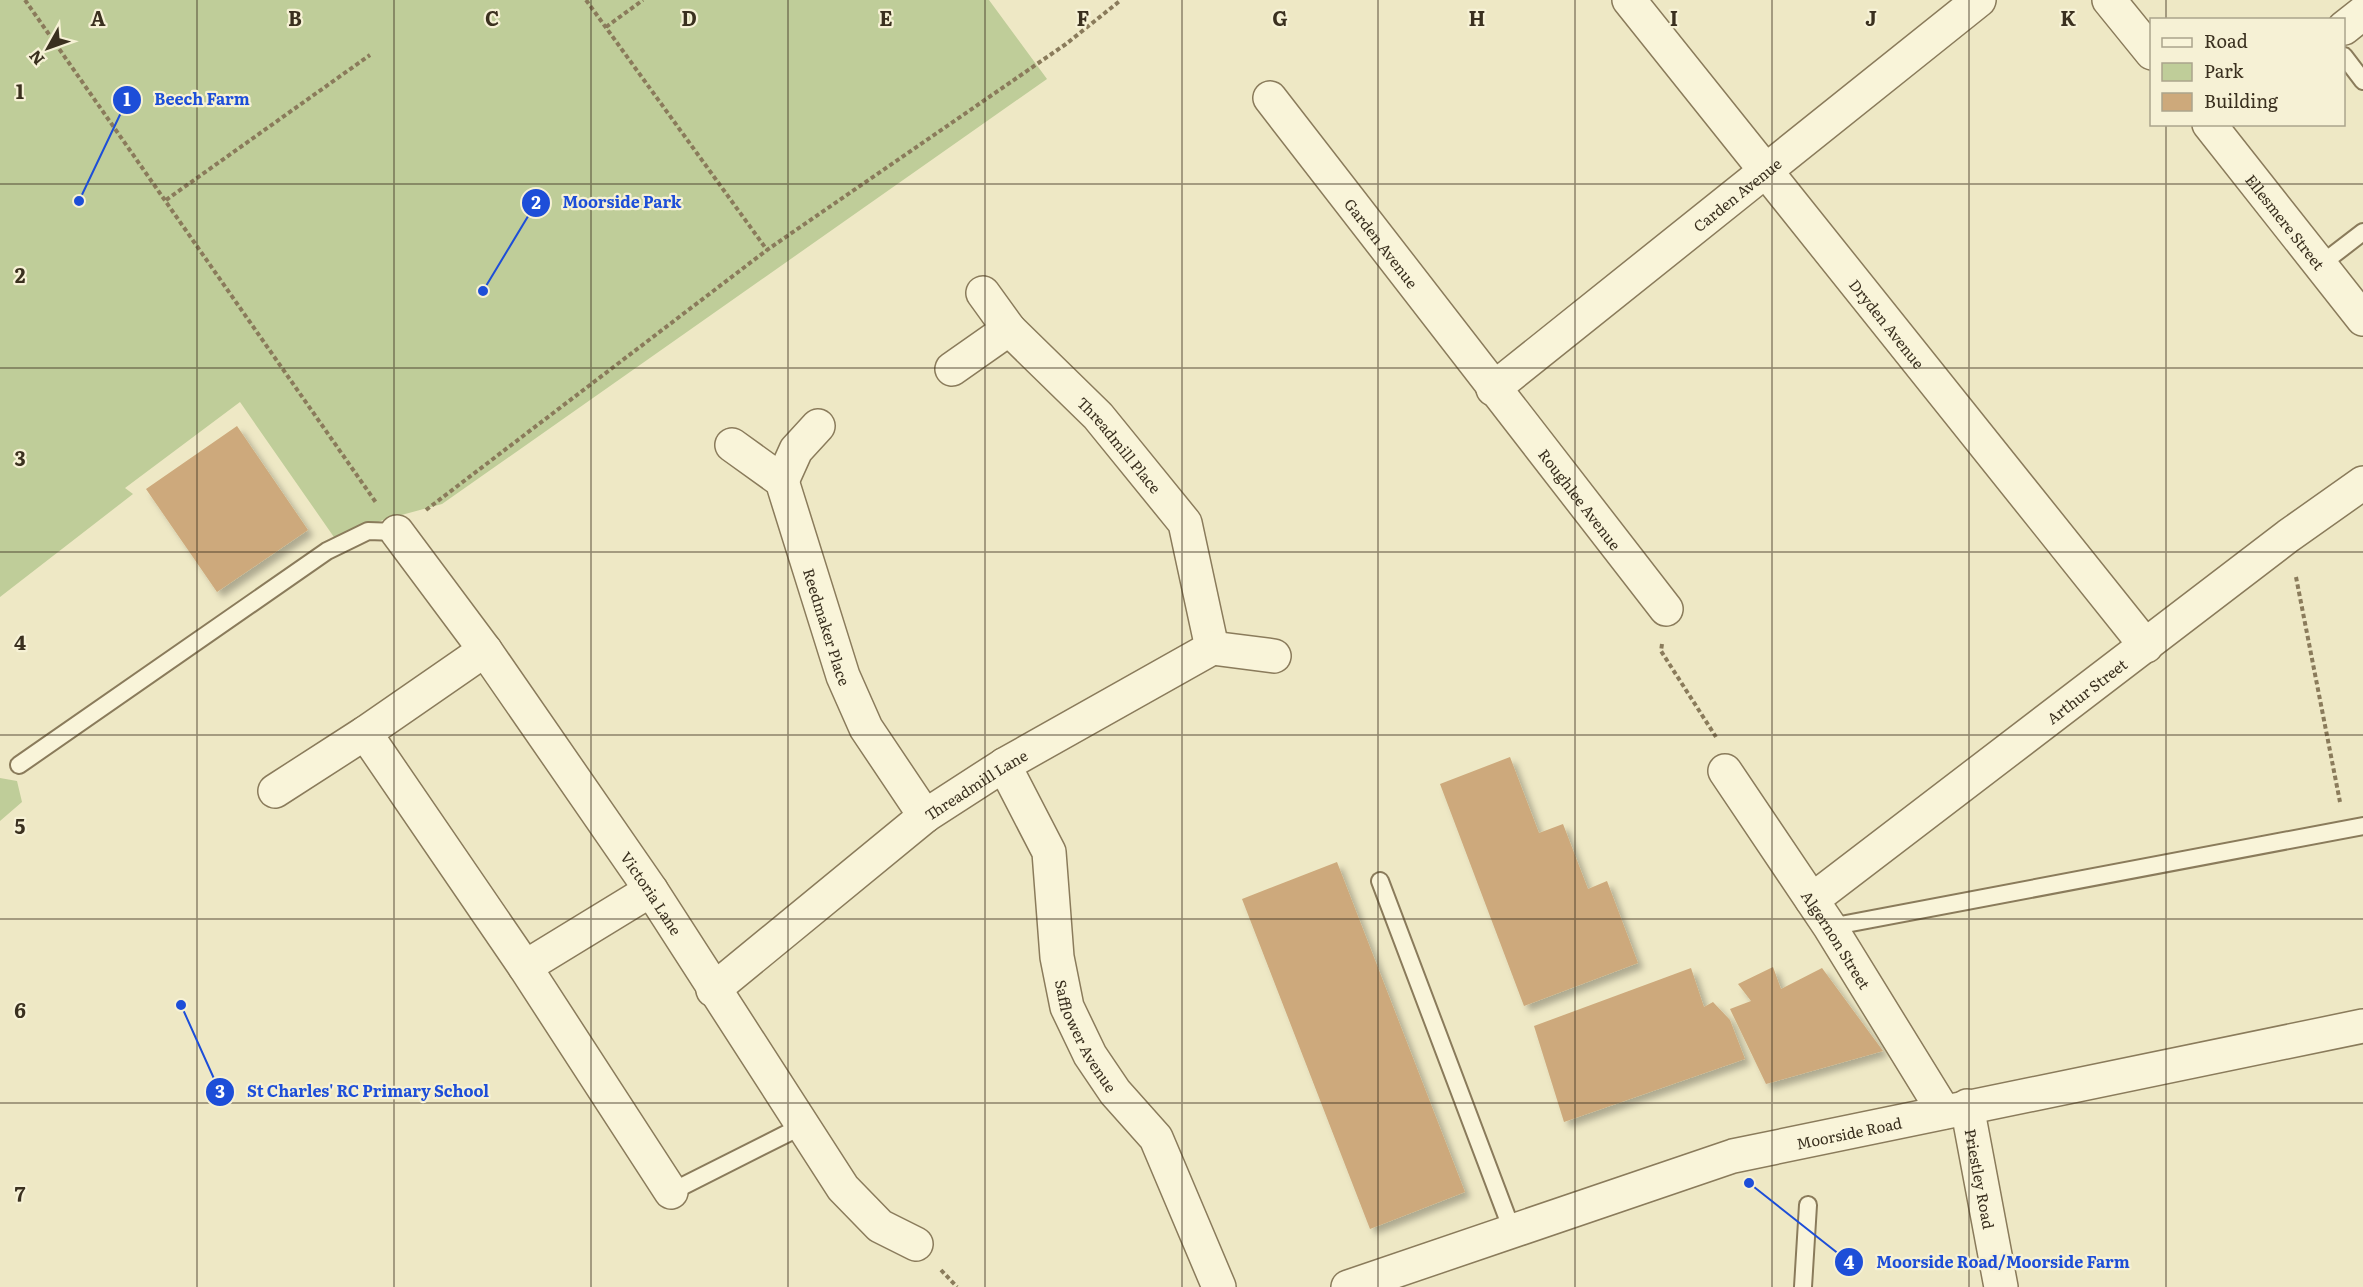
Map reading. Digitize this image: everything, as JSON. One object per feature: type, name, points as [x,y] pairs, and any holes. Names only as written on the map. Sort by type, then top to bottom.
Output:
[{"type":"street","name":"Dryden Avenue","points":[[1629,0],[2146,646]]},
{"type":"street","name":"Carden Avenue","points":[[1493,389],[1979,0]]},
{"type":"street","points":[[2109,0],[2150,52]]},
{"type":"street","points":[[2345,26],[2363,13]]},
{"type":"street","name":"Garden Avenue","points":[[1270,98],[1493,389]]},
{"type":"street","name":"Ellesmere Street","points":[[2214,126],[2363,319]]},
{"type":"street","name":"Threadmill Place","points":[[983,293],[1009,329],[1098,416],[1185,523],[1212,648]]},
{"type":"street","points":[[951,369],[1009,329]]},
{"type":"street","name":"Roughlee Avenue","points":[[1493,389],[1666,609]]},
{"type":"street","points":[[732,446],[782,482],[796,450],[818,426]]},
{"type":"street","name":"Reedmaker Place","points":[[782,482],[843,676],[866,728],[925,816]]},
{"type":"street","name":"Arthur Street","points":[[1821,914],[2146,646],[2288,536],[2363,483]]},
{"type":"street","name":"Victoria Lane","points":[[397,532],[485,650],[651,890],[713,990],[843,1188],[880,1226],[916,1244]]},
{"type":"street","points":[[1212,648],[1274,656]]},
{"type":"street","name":"Threadmill Lane","points":[[713,990],[925,816],[1004,765],[1212,648]]},
{"type":"street","points":[[275,791],[365,734],[485,650]]},
{"type":"street","points":[[365,734],[525,967],[671,1192]]},
{"type":"street","name":"Safflower Avenue","points":[[1004,765],[1049,852],[1057,957],[1067,1006],[1090,1055],[1115,1092],[1156,1138],[1220,1287]]},
{"type":"street","name":"Algernon Street","points":[[1725,771],[1956,1109]]},
{"type":"street","points":[[525,967],[651,890]]},
{"type":"street","name":"Moorside Road","points":[[1348,1287],[1732,1156],[2363,1026]]},
{"type":"street","name":"Priestley Road","points":[[1956,1109],[2001,1287]]},
{"type":"lane","points":[[2345,58],[2363,81]]},
{"type":"lane","points":[[2320,265],[2363,232]]},
{"type":"lane","points":[[19,765],[327,551],[368,531],[397,532]]},
{"type":"lane","points":[[1821,914],[2363,826]]},
{"type":"lane","points":[[1380,881],[1512,1230]]},
{"type":"lane","points":[[671,1192],[802,1125]]},
{"type":"lane","points":[[1803,1287],[1808,1205]]},
{"type":"path","points":[[25,0],[397,532],[767,250],[1066,44],[1121,0]]},
{"type":"path","points":[[586,0],[767,250]]},
{"type":"path","points":[[606,27],[642,0]]},
{"type":"path","points":[[166,200],[370,55]]},
{"type":"path","points":[[2288,536],[2346,829]]},
{"type":"path","points":[[1666,609],[1661,651],[1731,761],[1725,771]]},
{"type":"green space","points":[[0,0],[989,0],[1047,79],[442,504],[383,520],[336,540],[240,402],[125,488],[133,494],[0,597]]},
{"type":"green space","points":[[0,778],[17,781],[22,802],[0,821]]},
{"type":"building","points":[[237,426],[308,530],[217,592],[146,489]]},
{"type":"building","points":[[1510,757],[1539,833],[1563,824],[1588,889],[1607,881],[1638,963],[1524,1006],[1440,784]]},
{"type":"building","points":[[1337,862],[1465,1192],[1370,1229],[1242,899]]},
{"type":"building","points":[[1773,967],[1781,989],[1822,968],[1883,1051],[1766,1084],[1730,1009],[1751,1001],[1738,984]]},
{"type":"building","points":[[1691,968],[1704,1007],[1713,1002],[1730,1020],[1745,1059],[1564,1122],[1534,1026]]},
{"type":"place","name":"Beech Farm","points":[[79,201]]},
{"type":"place","name":"Moorside Park","points":[[483,291]]},
{"type":"place","name":"St Charles' RC Primary School","points":[[181,1005]]},
{"type":"place","name":"Moorside Road/Moorside Farm","points":[[1749,1183]]}]
